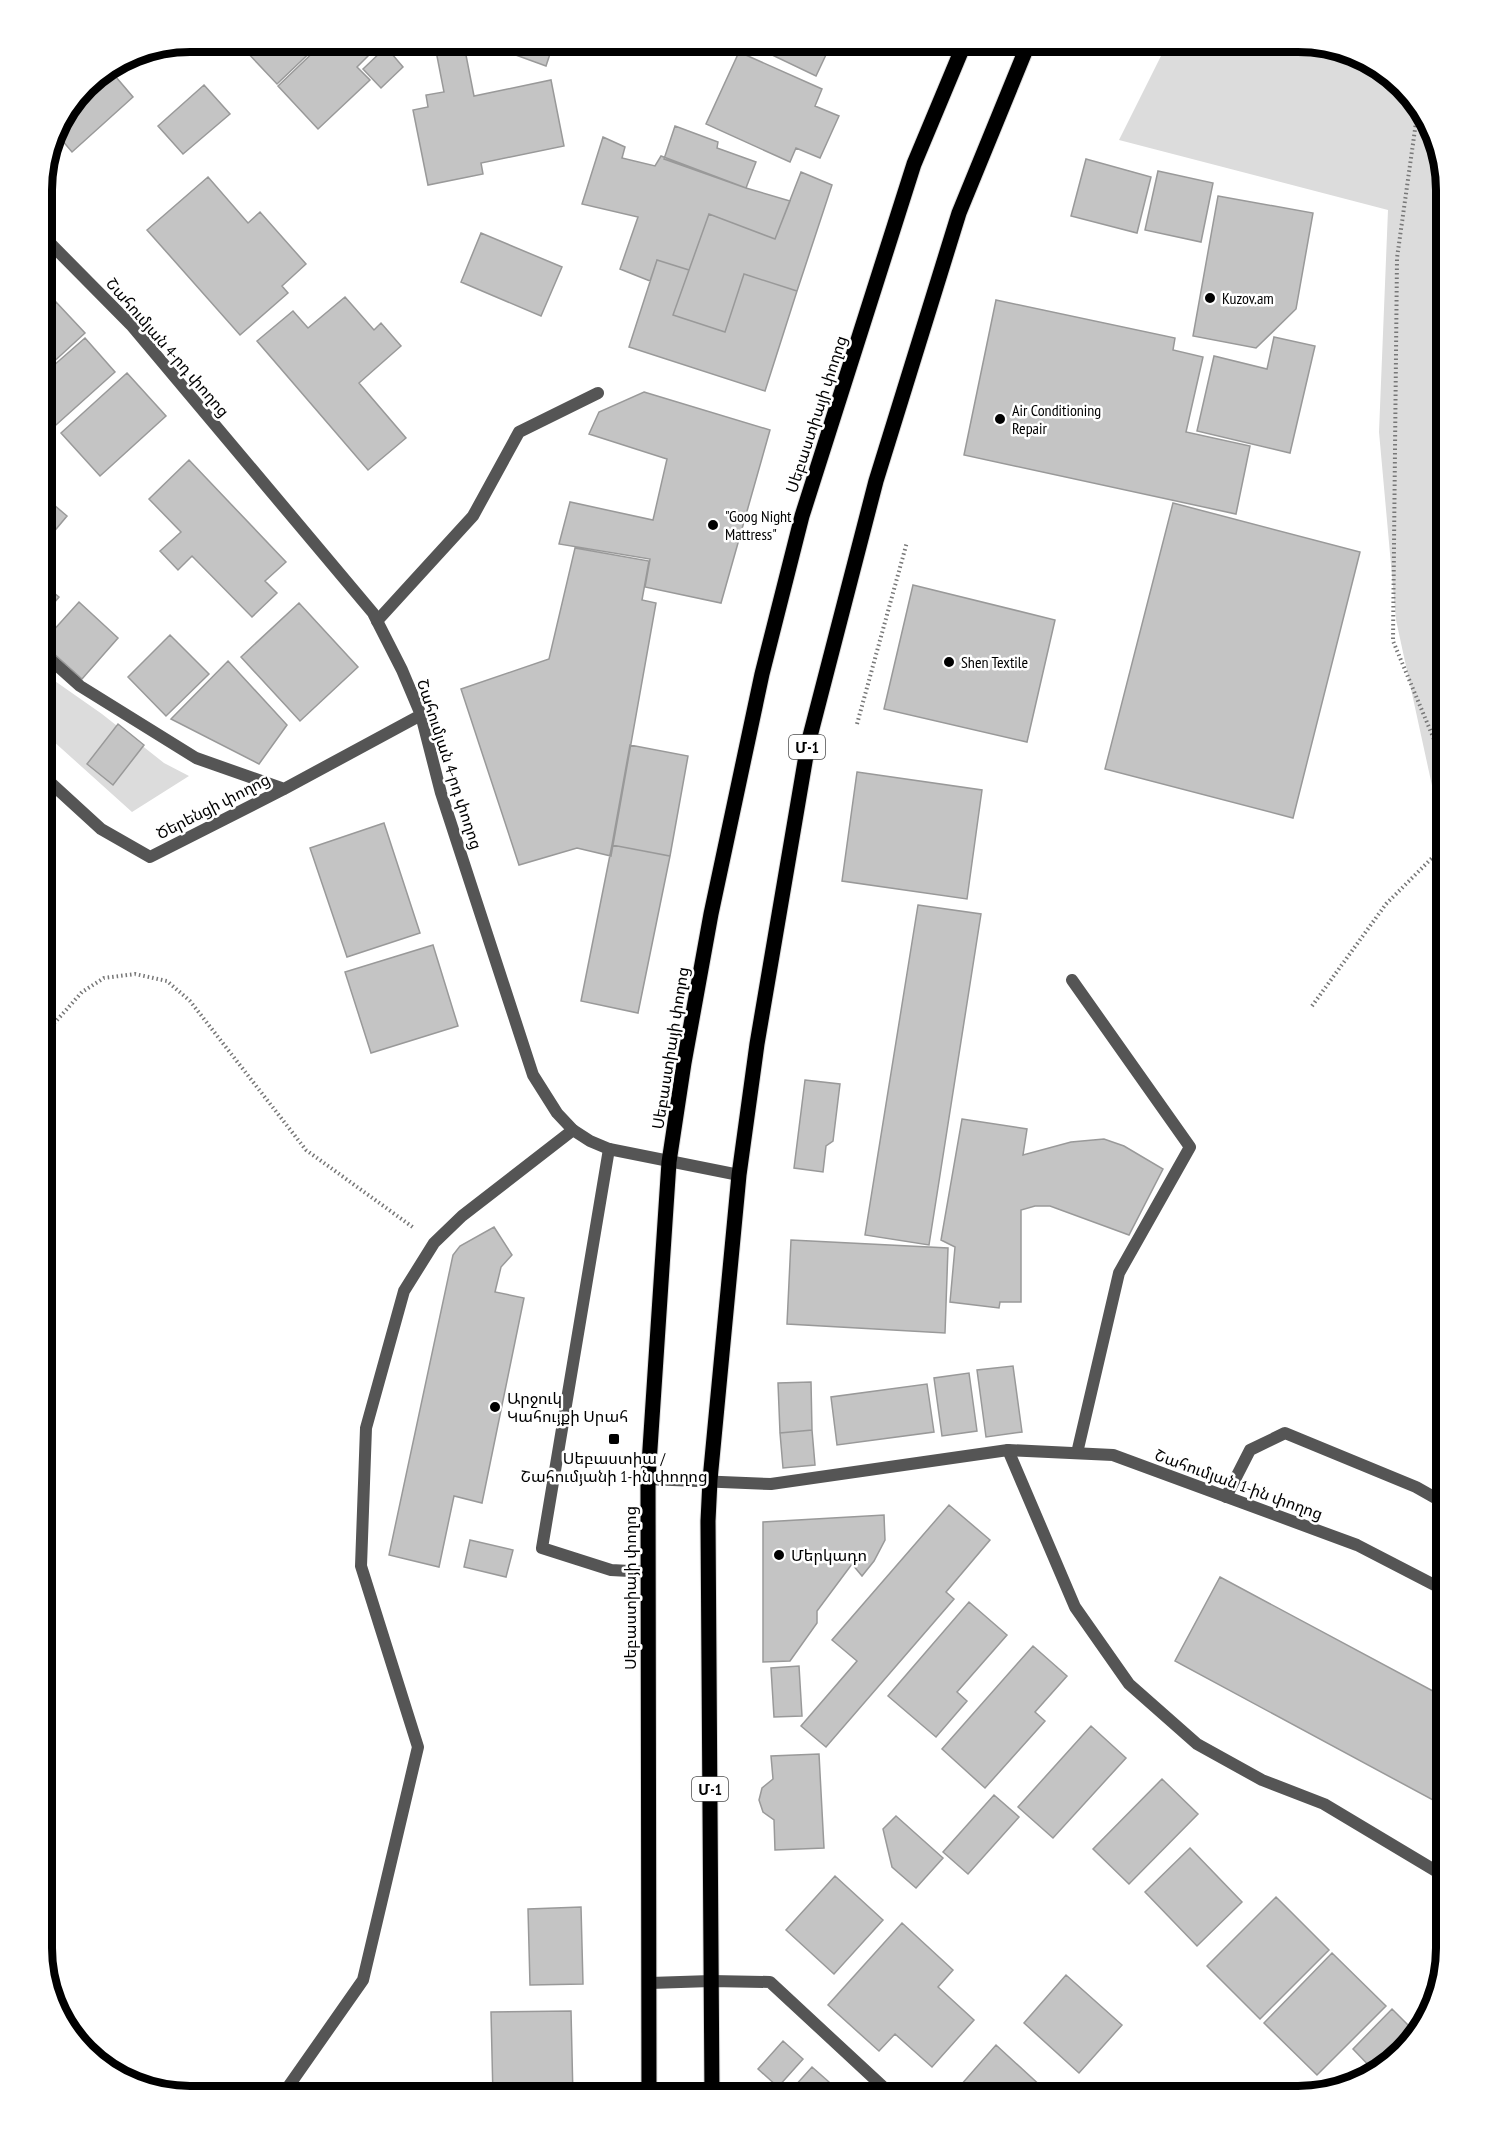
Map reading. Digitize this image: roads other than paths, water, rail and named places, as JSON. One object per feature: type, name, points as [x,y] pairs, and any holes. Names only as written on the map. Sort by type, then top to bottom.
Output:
[{"type":"main road","name":"Սեբաստիայի փողոց","points":[[649,2086],[648,1479],[669,1162],[684,1063],[711,914],[762,674],[802,516],[914,164],[960,53]]},
{"type":"main road","name":"Մ-1","points":[[712,2086],[708,1521],[739,1175],[757,1044],[808,744],[876,481],[959,213],[1024,53]]},
{"type":"street","name":"Շահումյան 4-րդ փողոց","points":[[53,246],[130,325],[373,614],[402,670],[421,715],[441,794],[533,1075],[557,1113],[573,1130],[609,1149],[739,1175]]},
{"type":"street","points":[[377,621],[473,516],[519,432],[597,393]]},
{"type":"street","name":"Ծերենցի փողոց","points":[[53,662],[80,686],[196,758],[284,789]]},
{"type":"street","name":"Ծերենցի փողոց","points":[[53,785],[100,829],[150,857],[284,789],[421,715]]},
{"type":"street","points":[[1072,980],[1190,1147],[1119,1274],[1077,1453]]},
{"type":"street","points":[[289,2086],[363,1980],[418,1747],[361,1566],[366,1428],[404,1292],[434,1243],[462,1216],[573,1130]]},
{"type":"street","points":[[609,1149],[542,1548],[611,1570],[648,1572]]},
{"type":"street","points":[[1226,1497],[1250,1450],[1286,1433],[1416,1487],[1436,1498]]},
{"type":"street","points":[[1008,1450],[1076,1607],[1128,1684],[1197,1744],[1262,1780],[1324,1804],[1436,1871]]},
{"type":"street","name":"Շահումյան 1-ին փողոց","points":[[648,1479],[771,1484],[1008,1450],[1113,1455],[1357,1545],[1436,1586]]},
{"type":"street","points":[[650,1983],[770,1982],[882,2086]]},
{"type":"place","name":"Kuzov.am","points":[[1210,298]]},
{"type":"place","name":"Air Conditioning Repair","points":[[1000,419]]},
{"type":"place","name":"\"Goog Night Mattress\"","points":[[713,525]]},
{"type":"place","name":"Shen Textile","points":[[949,662]]},
{"type":"place","name":"Արջուկ Կահույքի Սրահ","points":[[495,1407]]},
{"type":"place","name":"Սեբաստիա / Շահումյանի 1-ին փողոց","points":[[614,1439]]},
{"type":"place","name":"Մերկադո","points":[[779,1555]]}]
